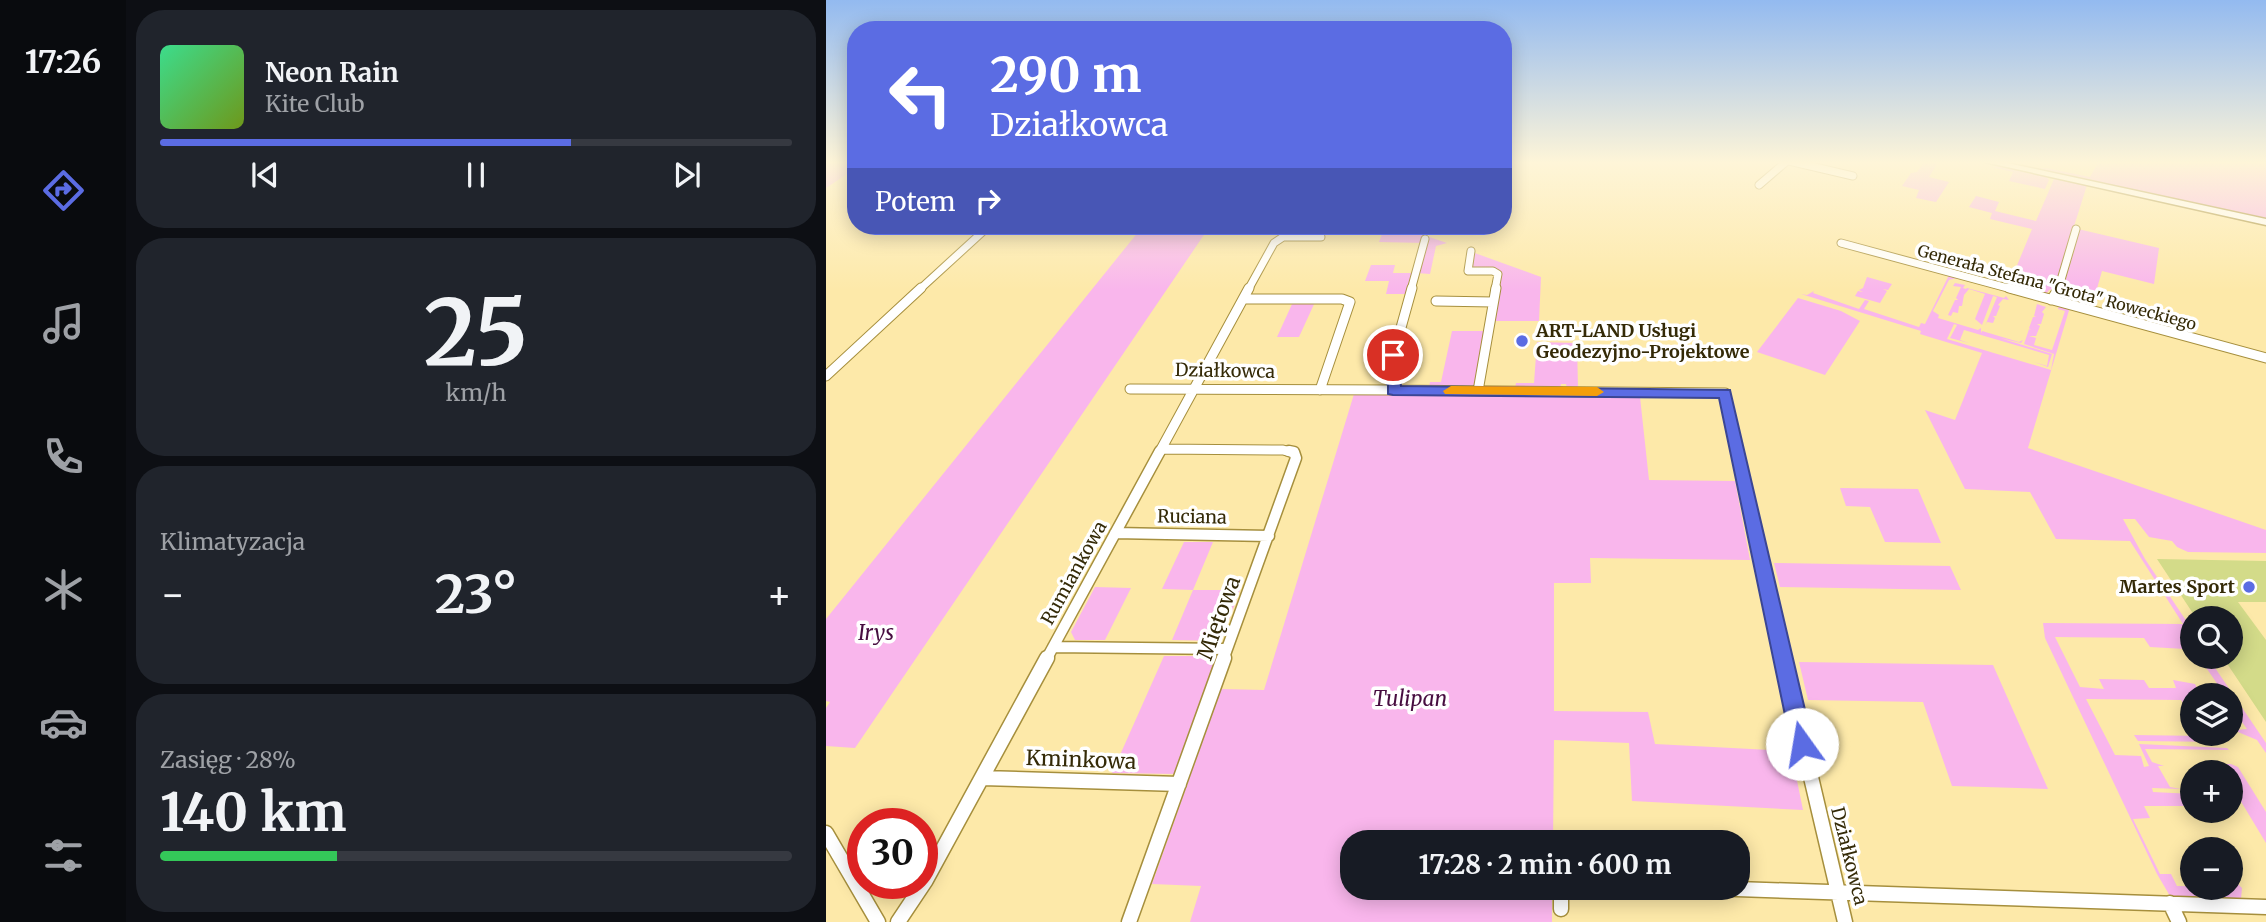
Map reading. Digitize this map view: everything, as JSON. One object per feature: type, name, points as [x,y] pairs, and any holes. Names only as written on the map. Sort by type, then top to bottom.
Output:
[{"type":"street","points":[[2181,204],[2263,222]]},
{"type":"street","points":[[2051,300],[2061,286],[2076,229]]},
{"type":"street","points":[[826,376],[979,235]]},
{"type":"street","name":"Rumiankowa","points":[[898,922],[914,900],[982,778],[1278,239],[1321,237]]},
{"type":"street","points":[[1394,387],[1387,377],[1425,239]]},
{"type":"street","name":"Generała Stefana \"Grota\" Roweckiego","points":[[1841,243],[2266,358]]},
{"type":"street","points":[[1471,251],[1468,271],[1493,271],[1498,274],[1478,391]]},
{"type":"street","points":[[1243,299],[1342,299],[1350,302],[1320,390]]},
{"type":"street","points":[[1436,301],[1493,302]]},
{"type":"street","name":"Działkowca","points":[[1130,389],[1320,390],[1394,387],[1478,391],[1725,393],[1789,688],[1845,922]]},
{"type":"street","name":"Miętowa","points":[[1129,922],[1295,462],[1294,452],[1283,450],[1161,449]]},
{"type":"street","name":"Ruciana","points":[[1115,533],[1269,536]]},
{"type":"street","points":[[1053,647],[1227,649]]},
{"type":"street","name":"Kminkowa","points":[[982,778],[1179,784]]},
{"type":"street","points":[[826,833],[878,922]]},
{"type":"street","points":[[1750,890],[2266,907]]},
{"type":"street","points":[[1561,900],[1561,909]]},
{"type":"street","points":[[2170,903],[2179,922]]},
{"type":"green space","points":[[1971,204],[1998,204],[1995,211],[2036,221],[2043,204],[2081,204],[2059,274],[2061,279],[2057,288],[2046,294],[2009,285],[2032,229],[1990,219],[1992,213],[1969,207]]},
{"type":"green space","points":[[2197,204],[2266,204],[2266,219]]},
{"type":"green space","points":[[2078,229],[2159,248],[2154,284],[2102,271],[2092,306],[2060,298]]},
{"type":"green space","name":"Irys","points":[[1136,235],[1204,235],[855,748],[826,746],[826,708],[830,702],[826,701],[826,619]]},
{"type":"green space","points":[[1382,235],[1423,235],[1447,243],[1436,246],[1430,274],[1417,273],[1425,243],[1379,242]]},
{"type":"green space","points":[[1472,252],[1541,277],[1539,321],[1494,321],[1500,272],[1472,268]]},
{"type":"green space","points":[[1371,265],[1395,265],[1393,273],[1413,273],[1408,294],[1386,294],[1389,281],[1365,281]]},
{"type":"green space","points":[[1949,275],[1957,278],[1949,280],[1933,311],[1939,315],[1938,318],[1978,330],[1981,328],[1981,333],[1982,331],[2019,342],[2023,340],[2021,343],[2000,338],[2052,354],[2048,367],[2034,362],[2047,366],[2049,355],[1964,330],[1960,340],[1969,343],[1950,338],[1957,325],[1954,324],[1947,339],[2051,370],[2054,354],[2024,344],[2029,329],[2031,330],[2029,328],[2033,317],[2036,317],[2037,304],[2046,307],[2042,312],[2044,314],[2041,324],[2037,324],[2040,326],[2036,336],[2029,336],[2036,338],[2034,345],[2052,350],[2065,311],[2058,309],[2059,305],[2020,295],[2070,307],[2028,448],[2266,530],[2266,553],[2188,552],[2177,547],[2172,541],[2149,537],[2135,519],[2123,519],[2145,559],[2180,612],[2180,619],[2130,541],[2056,539],[2030,492],[1965,489],[1925,410],[1955,420],[1982,353],[1801,294],[1807,295],[1814,291],[1813,293],[1859,309],[1865,300],[1869,301],[1864,309],[1919,327],[1921,323],[1925,324]]},
{"type":"green space","points":[[1867,277],[1892,284],[1888,290],[1883,289],[1887,291],[1880,303],[1855,296],[1858,291],[1863,292],[1859,290],[1863,288]]},
{"type":"green space","points":[[1955,283],[1965,285],[1963,288],[1966,289],[1967,288],[2004,298],[2006,296],[2009,300],[2003,299],[1998,305],[2000,306],[1996,316],[1993,316],[1993,323],[1987,322],[1985,326],[1997,297],[1993,296],[1982,325],[1975,319],[1985,294],[1969,289],[1958,313],[1953,312],[1951,316],[1948,315],[1955,300],[1958,300],[1956,298],[1961,287],[1953,286]]},
{"type":"green space","points":[[1798,298],[1841,311],[1860,321],[1825,375],[1757,352]]},
{"type":"green space","points":[[1293,302],[1315,302],[1299,337],[1277,337]]},
{"type":"green space","points":[[1452,331],[1485,331],[1476,387],[1429,387],[1430,382],[1441,382]]},
{"type":"green space","points":[[1537,342],[1577,343],[1578,388],[1567,388],[1566,384],[1561,384],[1560,388],[1515,388],[1516,383],[1534,383]]},
{"type":"green space","name":"Tulipan","points":[[1354,394],[1640,397],[1649,480],[1735,481],[1750,560],[1590,558],[1591,583],[1554,583],[1554,711],[1648,712],[1655,744],[1791,751],[1803,810],[1632,801],[1629,743],[1554,740],[1553,830],[1340,830],[1340,900],[1552,900],[1552,922],[1190,922],[1201,886],[1152,884],[1221,689],[1264,690]]},
{"type":"green space","points":[[1840,488],[1918,489],[1941,543],[1885,542],[1870,507],[1846,506]]},
{"type":"green space","points":[[1184,542],[1213,542],[1193,590],[1162,589]]},
{"type":"green space","points":[[1774,563],[1950,566],[1961,590],[1780,587]]},
{"type":"green space","points":[[1095,587],[1131,588],[1105,640],[1075,640],[1071,632]]},
{"type":"green space","points":[[1193,590],[1240,590],[1221,641],[1172,640]]},
{"type":"green space","points":[[2043,623],[2180,624],[2180,649],[2150,647],[2144,638],[2055,637],[2080,687],[2104,689],[2099,679],[2144,680],[2149,688],[2176,688],[2173,680],[2190,683],[2180,683],[2180,700],[2086,699],[2115,755],[2141,756],[2144,767],[2149,766],[2139,744],[2229,750],[2145,749],[2152,762],[2164,766],[2158,766],[2170,787],[2180,789],[2152,788],[2153,792],[2180,793],[2180,806],[2144,806],[2150,818],[2133,819],[2160,874],[2171,874],[2177,886],[2180,886],[2180,896],[2170,896],[2157,874],[2045,638]]},
{"type":"green space","points":[[1164,656],[1218,656],[1175,774],[1112,773]]},
{"type":"green space","points":[[1799,662],[1993,665],[2048,789],[1952,786],[1923,702],[1808,700]]},
{"type":"green space","points":[[2207,669],[2216,669],[2225,683],[2217,683]]},
{"type":"green space","points":[[2243,709],[2266,743],[2266,753],[2257,740],[2243,734],[2243,729],[2247,729],[2243,724]]},
{"type":"green space","points":[[2134,735],[2180,736],[2180,741],[2138,741]]},
{"type":"green space","points":[[2243,775],[2266,812],[2266,843],[2243,805]]},
{"type":"building","points":[[2157,559],[2266,561],[2266,602],[2238,602],[2241,606],[2188,606]]},
{"type":"building","points":[[2243,609],[2266,640],[2266,722],[2243,688],[2243,683],[2240,683],[2231,669],[2243,669]]},
{"type":"slow traffic","points":[[1451,391],[1597,392]]},
{"type":"place","name":"ART-LAND Usługi Geodezyjno-Projektowe","points":[[1522,341]]},
{"type":"place","name":"Martes Sport","points":[[2249,587]]},
{"type":"route","points":[[1393,355],[1387,377],[1395,383],[1393,390],[1725,393],[1802,744]]}]
